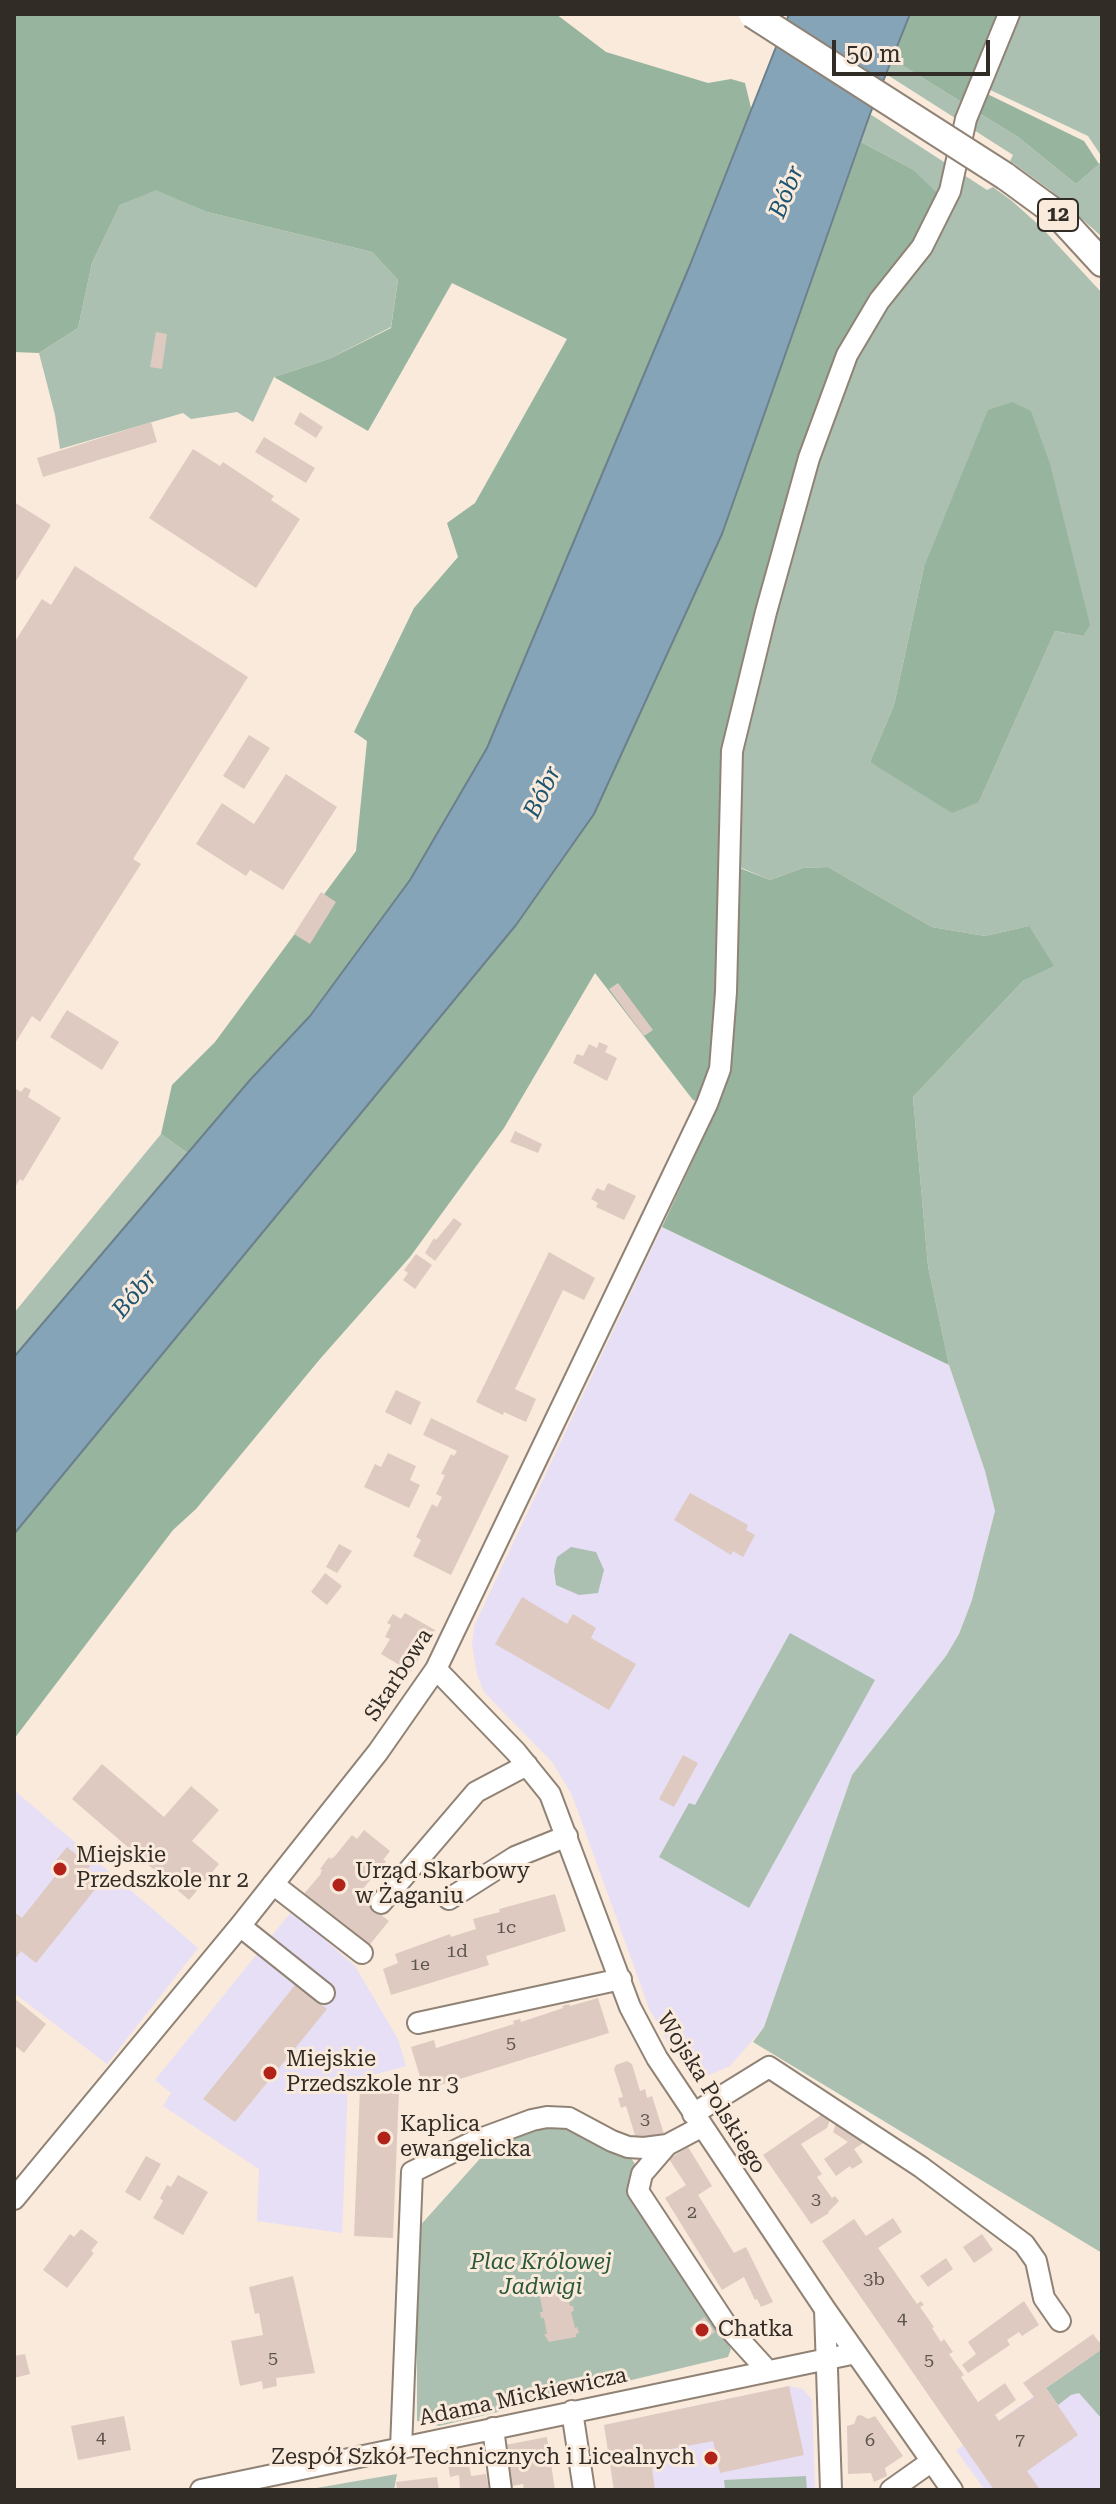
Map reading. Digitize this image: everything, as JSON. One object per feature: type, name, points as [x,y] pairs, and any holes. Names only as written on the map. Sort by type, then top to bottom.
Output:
[{"type":"main road","name":"12","points":[[752,14],[1005,176],[1057,214],[1102,263]]},
{"type":"street","name":"Skarbowa","points":[[14,2199],[240,1926],[378,1752],[436,1669],[707,1104],[720,1069],[726,992],[732,751],[809,458],[847,355],[879,301],[922,247],[950,191],[966,119],[1009,14]]},
{"type":"street","name":"Wojska Polskiego","points":[[436,1669],[527,1765],[550,1794],[638,2025],[697,2120],[952,2490]]},
{"type":"street","points":[[381,1903],[476,1792],[527,1765]]},
{"type":"street","points":[[449,1899],[515,1857],[567,1836]]},
{"type":"street","points":[[273,1884],[362,1953]]},
{"type":"street","points":[[240,1926],[324,1993]]},
{"type":"street","points":[[418,2023],[621,1979]]},
{"type":"street","points":[[767,2370],[727,2326],[638,2191],[642,2174],[667,2145],[769,2067],[921,2167],[1024,2244],[1036,2261],[1044,2298],[1060,2321]]},
{"type":"street","points":[[401,2448],[412,2172],[475,2141],[547,2117],[569,2118],[628,2147],[667,2145]]},
{"type":"street","points":[[825,2309],[831,2490]]},
{"type":"street","name":"Adama Mickiewicza","points":[[203,2490],[856,2353]]},
{"type":"street","points":[[572,2411],[584,2490]]},
{"type":"street","points":[[493,2428],[501,2490]]},
{"type":"street","points":[[891,2490],[932,2461]]},
{"type":"shaded area","points":[[662,1227],[949,1365],[985,1471],[995,1511],[972,1600],[959,1634],[946,1656],[852,1775],[764,2027],[730,2066],[695,2081],[670,2046],[649,2008],[572,1795],[553,1763],[484,1692],[477,1674],[472,1644],[475,1624]]},
{"type":"shaded area","name":"Miejskie Przedszkole nr 2","points":[[14,1790],[198,1948],[107,2064],[14,1993]]},
{"type":"shaded area","name":"Miejskie Przedszkole nr 3","points":[[292,1911],[355,1966],[398,2039],[406,2066],[348,2082],[342,2233],[257,2221],[259,2169],[163,2106],[171,2093],[155,2080]]},
{"type":"shaded area","points":[[1102,2349],[1102,2490],[985,2490],[956,2450]]},
{"type":"shaded area","name":"Zespół Szkół Technicznych i Licealnych","points":[[789,2386],[803,2389],[812,2400],[815,2490],[614,2490],[604,2425]]},
{"type":"green space","points":[[14,14],[556,14],[606,52],[708,83],[731,79],[745,83],[752,112],[487,748],[410,880],[310,1016],[250,1080],[189,1154],[161,1134],[172,1085],[215,1042],[356,851],[367,741],[354,732],[414,608],[458,557],[447,523],[475,503],[567,339],[452,283],[368,431],[274,377],[329,359],[391,328],[398,280],[372,252],[207,212],[156,190],[120,205],[92,263],[78,328],[39,353],[14,352]]},
{"type":"green space","points":[[910,14],[1008,14],[977,89],[1084,141],[1099,164],[1076,184],[1018,137],[892,59]]},
{"type":"green space","points":[[1018,14],[1102,14],[1102,157],[1088,136],[986,88]]},
{"type":"green space","points":[[892,59],[1018,137],[1076,184],[1102,161],[1102,237],[1050,190],[1010,161],[1013,155],[886,74]]},
{"type":"green space","points":[[870,114],[987,190],[993,187],[1041,227],[1102,293],[1102,2253],[753,2042],[764,2027],[852,1775],[946,1656],[959,1634],[972,1600],[995,1511],[985,1471],[949,1365],[928,1266],[913,1097],[1024,980],[1029,926],[985,936],[932,927],[828,867],[803,868],[770,880],[737,866],[730,739],[912,169],[861,142]],"holes":[[[924,567],[1083,636],[1055,631],[979,802],[896,776],[870,762],[894,705]]]},
{"type":"green space","points":[[861,142],[912,169],[937,193],[915,249],[823,414],[730,739],[737,867],[770,880],[803,868],[828,867],[932,927],[985,936],[1029,926],[1054,966],[1024,980],[913,1097],[928,1266],[949,1365],[662,1227],[718,1107],[693,1100],[595,973],[504,1128],[410,1257],[320,1359],[196,1509],[173,1530],[14,1739],[14,1534],[516,925],[594,814],[722,534]]},
{"type":"green space","points":[[156,189],[207,212],[372,252],[398,280],[391,327],[329,359],[274,377],[253,422],[237,412],[191,419],[183,413],[60,449],[39,353],[78,328],[92,263],[120,205]]},
{"type":"green space","points":[[1012,402],[1031,411],[1050,464],[1090,625],[1083,636],[1055,631],[979,802],[952,813],[870,762],[894,705],[924,567],[988,410]]},
{"type":"green space","points":[[161,1134],[189,1154],[14,1357],[14,1313]]},
{"type":"green space","points":[[571,1547],[596,1552],[604,1570],[598,1593],[579,1595],[556,1585],[554,1570],[557,1557]]},
{"type":"green space","points":[[790,1633],[875,1680],[749,1908],[659,1857],[689,1803],[695,1805]]},
{"type":"green space","name":"Plac Królowej Jadwigi","points":[[565,2123],[631,2158],[637,2167],[631,2188],[731,2349],[728,2357],[439,2426],[417,2421],[417,2229],[494,2143],[519,2129]]},
{"type":"green space","points":[[1102,2349],[1102,2419],[1079,2393],[1058,2405],[1046,2388]]},
{"type":"green space","points":[[397,2474],[394,2490],[305,2490]]},
{"type":"green space","points":[[806,2476],[807,2490],[725,2490],[724,2480]]},
{"type":"water","name":"Bóbr","points":[[789,14],[910,14],[870,114],[722,534],[594,814],[516,925],[14,1534],[14,1357],[250,1080],[310,1016],[410,880],[487,748],[690,265]]},
{"type":"building","points":[[156,332],[167,334],[162,369],[150,367]]},
{"type":"building","points":[[300,412],[323,427],[316,438],[294,424]]},
{"type":"building","points":[[151,422],[157,442],[43,477],[37,458]]},
{"type":"building","points":[[264,437],[315,468],[306,483],[255,452]]},
{"type":"building","points":[[193,449],[220,466],[223,462],[274,496],[271,500],[300,519],[256,588],[149,518]]},
{"type":"building","points":[[14,502],[51,525],[14,584]]},
{"type":"building","points":[[75,566],[248,677],[133,859],[141,864],[40,1022],[32,1016],[14,1045],[14,643],[42,599],[51,605]]},
{"type":"building","points":[[249,735],[270,748],[244,789],[223,776]]},
{"type":"building","points":[[286,774],[337,807],[283,890],[250,870],[246,876],[196,844],[222,803],[254,824]]},
{"type":"building","points":[[321,892],[336,902],[310,944],[294,934]]},
{"type":"building","points":[[618,983],[653,1030],[644,1036],[609,989]]},
{"type":"building","points":[[67,1010],[119,1042],[102,1070],[50,1037]]},
{"type":"building","points":[[599,1042],[608,1046],[605,1052],[617,1058],[607,1081],[573,1063],[577,1054],[583,1056],[589,1044],[597,1048]]},
{"type":"building","points":[[25,1087],[31,1090],[28,1097],[61,1118],[23,1181],[20,1179],[14,1189],[14,1091],[21,1092]]},
{"type":"building","points":[[515,1131],[542,1144],[538,1153],[510,1142]]},
{"type":"building","points":[[608,1183],[636,1196],[624,1220],[596,1207],[598,1203],[591,1199],[597,1188],[604,1191]]},
{"type":"building","points":[[454,1218],[462,1224],[435,1261],[425,1253],[434,1238],[436,1240]]},
{"type":"building","points":[[549,1252],[595,1278],[584,1300],[563,1290],[515,1389],[536,1399],[526,1422],[476,1402]]},
{"type":"building","points":[[416,1254],[432,1265],[415,1289],[403,1280],[408,1273],[404,1270]]},
{"type":"building","points":[[396,1390],[421,1402],[411,1425],[385,1412]]},
{"type":"building","points":[[431,1418],[509,1456],[451,1575],[413,1556],[421,1540],[416,1537],[432,1504],[437,1507],[442,1497],[436,1494],[445,1475],[441,1474],[451,1454],[454,1456],[457,1451],[423,1435]]},
{"type":"building","points":[[388,1453],[416,1466],[410,1480],[420,1485],[409,1508],[364,1487],[375,1464],[381,1467]]},
{"type":"building","points":[[690,1493],[748,1525],[746,1530],[755,1535],[743,1557],[733,1551],[731,1555],[674,1520]]},
{"type":"building","points":[[339,1544],[352,1551],[337,1573],[326,1567]]},
{"type":"building","points":[[325,1573],[342,1586],[327,1605],[311,1592]]},
{"type":"building","points":[[522,1597],[567,1624],[573,1614],[596,1628],[591,1638],[636,1664],[609,1710],[495,1644]]},
{"type":"building","points":[[405,1613],[435,1630],[411,1672],[381,1654],[390,1639],[385,1637],[391,1625],[387,1623],[393,1614],[401,1619]]},
{"type":"building","points":[[683,1755],[698,1763],[674,1807],[659,1799]]},
{"type":"building","points":[[102,1764],[164,1817],[191,1786],[219,1810],[192,1841],[219,1864],[189,1900],[72,1799]]},
{"type":"building","name":"Urząd Skarbowy w Żaganiu","points":[[364,1830],[390,1851],[383,1860],[386,1861],[357,1896],[389,1921],[367,1948],[302,1896],[320,1875],[320,1869],[329,1857],[335,1856],[352,1835],[357,1839]]},
{"type":"building","points":[[67,1847],[90,1866],[83,1875],[97,1887],[36,1963],[21,1951],[14,1960],[14,1912],[22,1918],[57,1873],[50,1868]]},
{"type":"building","points":[[555,1894],[566,1931],[486,1956],[489,1965],[391,1995],[383,1969],[398,1963],[395,1954],[450,1934],[451,1937],[476,1929],[473,1919],[500,1912],[499,1909]]},
{"type":"building","points":[[296,1984],[327,2009],[235,2122],[203,2099]]},
{"type":"building","points":[[14,1998],[46,2024],[24,2053],[14,2045]]},
{"type":"building","points":[[598,1998],[609,2033],[424,2090],[411,2047],[434,2040],[436,2048],[514,2024],[513,2021],[520,2019],[521,2022],[562,2006]]},
{"type":"building","points":[[627,2061],[632,2064],[640,2091],[645,2089],[647,2098],[652,2096],[664,2134],[637,2142],[626,2106],[621,2108],[618,2098],[623,2097],[614,2069]]},
{"type":"building","points":[[360,2088],[399,2090],[393,2238],[354,2236]]},
{"type":"building","points":[[824,2113],[831,2117],[827,2128],[801,2144],[822,2174],[817,2177],[832,2198],[835,2196],[839,2201],[829,2213],[811,2224],[763,2155]]},
{"type":"building","points":[[837,2121],[868,2140],[854,2149],[863,2162],[852,2169],[850,2166],[836,2176],[824,2159],[848,2142],[833,2132]]},
{"type":"building","points":[[688,2147],[712,2186],[698,2195],[734,2253],[746,2247],[773,2302],[761,2307],[744,2277],[722,2290],[665,2198],[686,2185],[669,2159]]},
{"type":"building","points":[[146,2156],[161,2164],[140,2201],[125,2192]]},
{"type":"building","points":[[178,2175],[208,2192],[183,2235],[153,2218],[163,2201],[160,2198],[167,2185],[171,2187]]},
{"type":"building","points":[[893,2218],[902,2232],[878,2248],[917,2304],[921,2301],[924,2305],[920,2307],[941,2342],[944,2339],[953,2352],[949,2354],[978,2402],[1005,2383],[1016,2400],[995,2415],[999,2421],[1034,2397],[1023,2383],[1093,2334],[1099,2342],[1102,2340],[1102,2349],[1046,2388],[1078,2435],[1027,2471],[1040,2490],[994,2490],[822,2241],[854,2219],[866,2236]]},
{"type":"building","points":[[81,2229],[98,2242],[91,2251],[94,2253],[67,2288],[43,2270],[70,2234],[74,2237]]},
{"type":"building","points":[[982,2234],[993,2250],[974,2263],[963,2247]]},
{"type":"building","points":[[946,2258],[953,2269],[928,2287],[920,2276]]},
{"type":"building","points":[[293,2276],[315,2373],[276,2378],[277,2386],[263,2389],[262,2381],[240,2386],[231,2341],[263,2335],[249,2287]]},
{"type":"building","points":[[565,2283],[567,2295],[573,2294],[568,2298],[579,2333],[576,2337],[549,2342],[544,2334],[547,2334],[544,2318],[541,2318],[540,2312],[543,2312],[538,2288]]},
{"type":"building","points":[[1024,2301],[1039,2325],[1022,2336],[1019,2332],[1007,2340],[1010,2345],[968,2373],[962,2365],[976,2354],[968,2342]]},
{"type":"building","name":"Chatka","points":[[704,2317],[715,2332],[700,2342],[690,2328]]},
{"type":"building","points":[[25,2354],[30,2374],[14,2378],[14,2356]]},
{"type":"building","name":"Zespół Szkół Technicznych i Licealnych","points":[[789,2386],[804,2455],[720,2473],[713,2441],[661,2451],[663,2465],[652,2468],[655,2490],[614,2490],[604,2425]]},
{"type":"building","points":[[124,2416],[131,2450],[78,2460],[71,2426]]},
{"type":"building","points":[[857,2416],[868,2419],[875,2416],[903,2456],[885,2468],[887,2476],[874,2482],[871,2473],[848,2474],[847,2426],[854,2424]]},
{"type":"building","points":[[547,2437],[555,2490],[524,2490],[523,2484],[512,2486],[505,2460],[508,2460],[505,2445]]},
{"type":"building","points":[[467,2453],[471,2476],[486,2474],[489,2490],[460,2490],[459,2475],[450,2477],[447,2457]]},
{"type":"building","points":[[437,2477],[439,2490],[397,2490],[396,2482]]},
{"type":"place","name":"Miejskie Przedszkole nr 2","points":[[60,1869]]},
{"type":"place","name":"Urząd Skarbowy w Żaganiu","points":[[339,1885]]},
{"type":"place","name":"Miejskie Przedszkole nr 3","points":[[270,2073]]},
{"type":"place","name":"Kaplica ewangelicka","points":[[384,2138]]},
{"type":"place","name":"Chatka","points":[[702,2330]]},
{"type":"place","name":"Zespół Szkół Technicznych i Licealnych","points":[[711,2458]]}]
